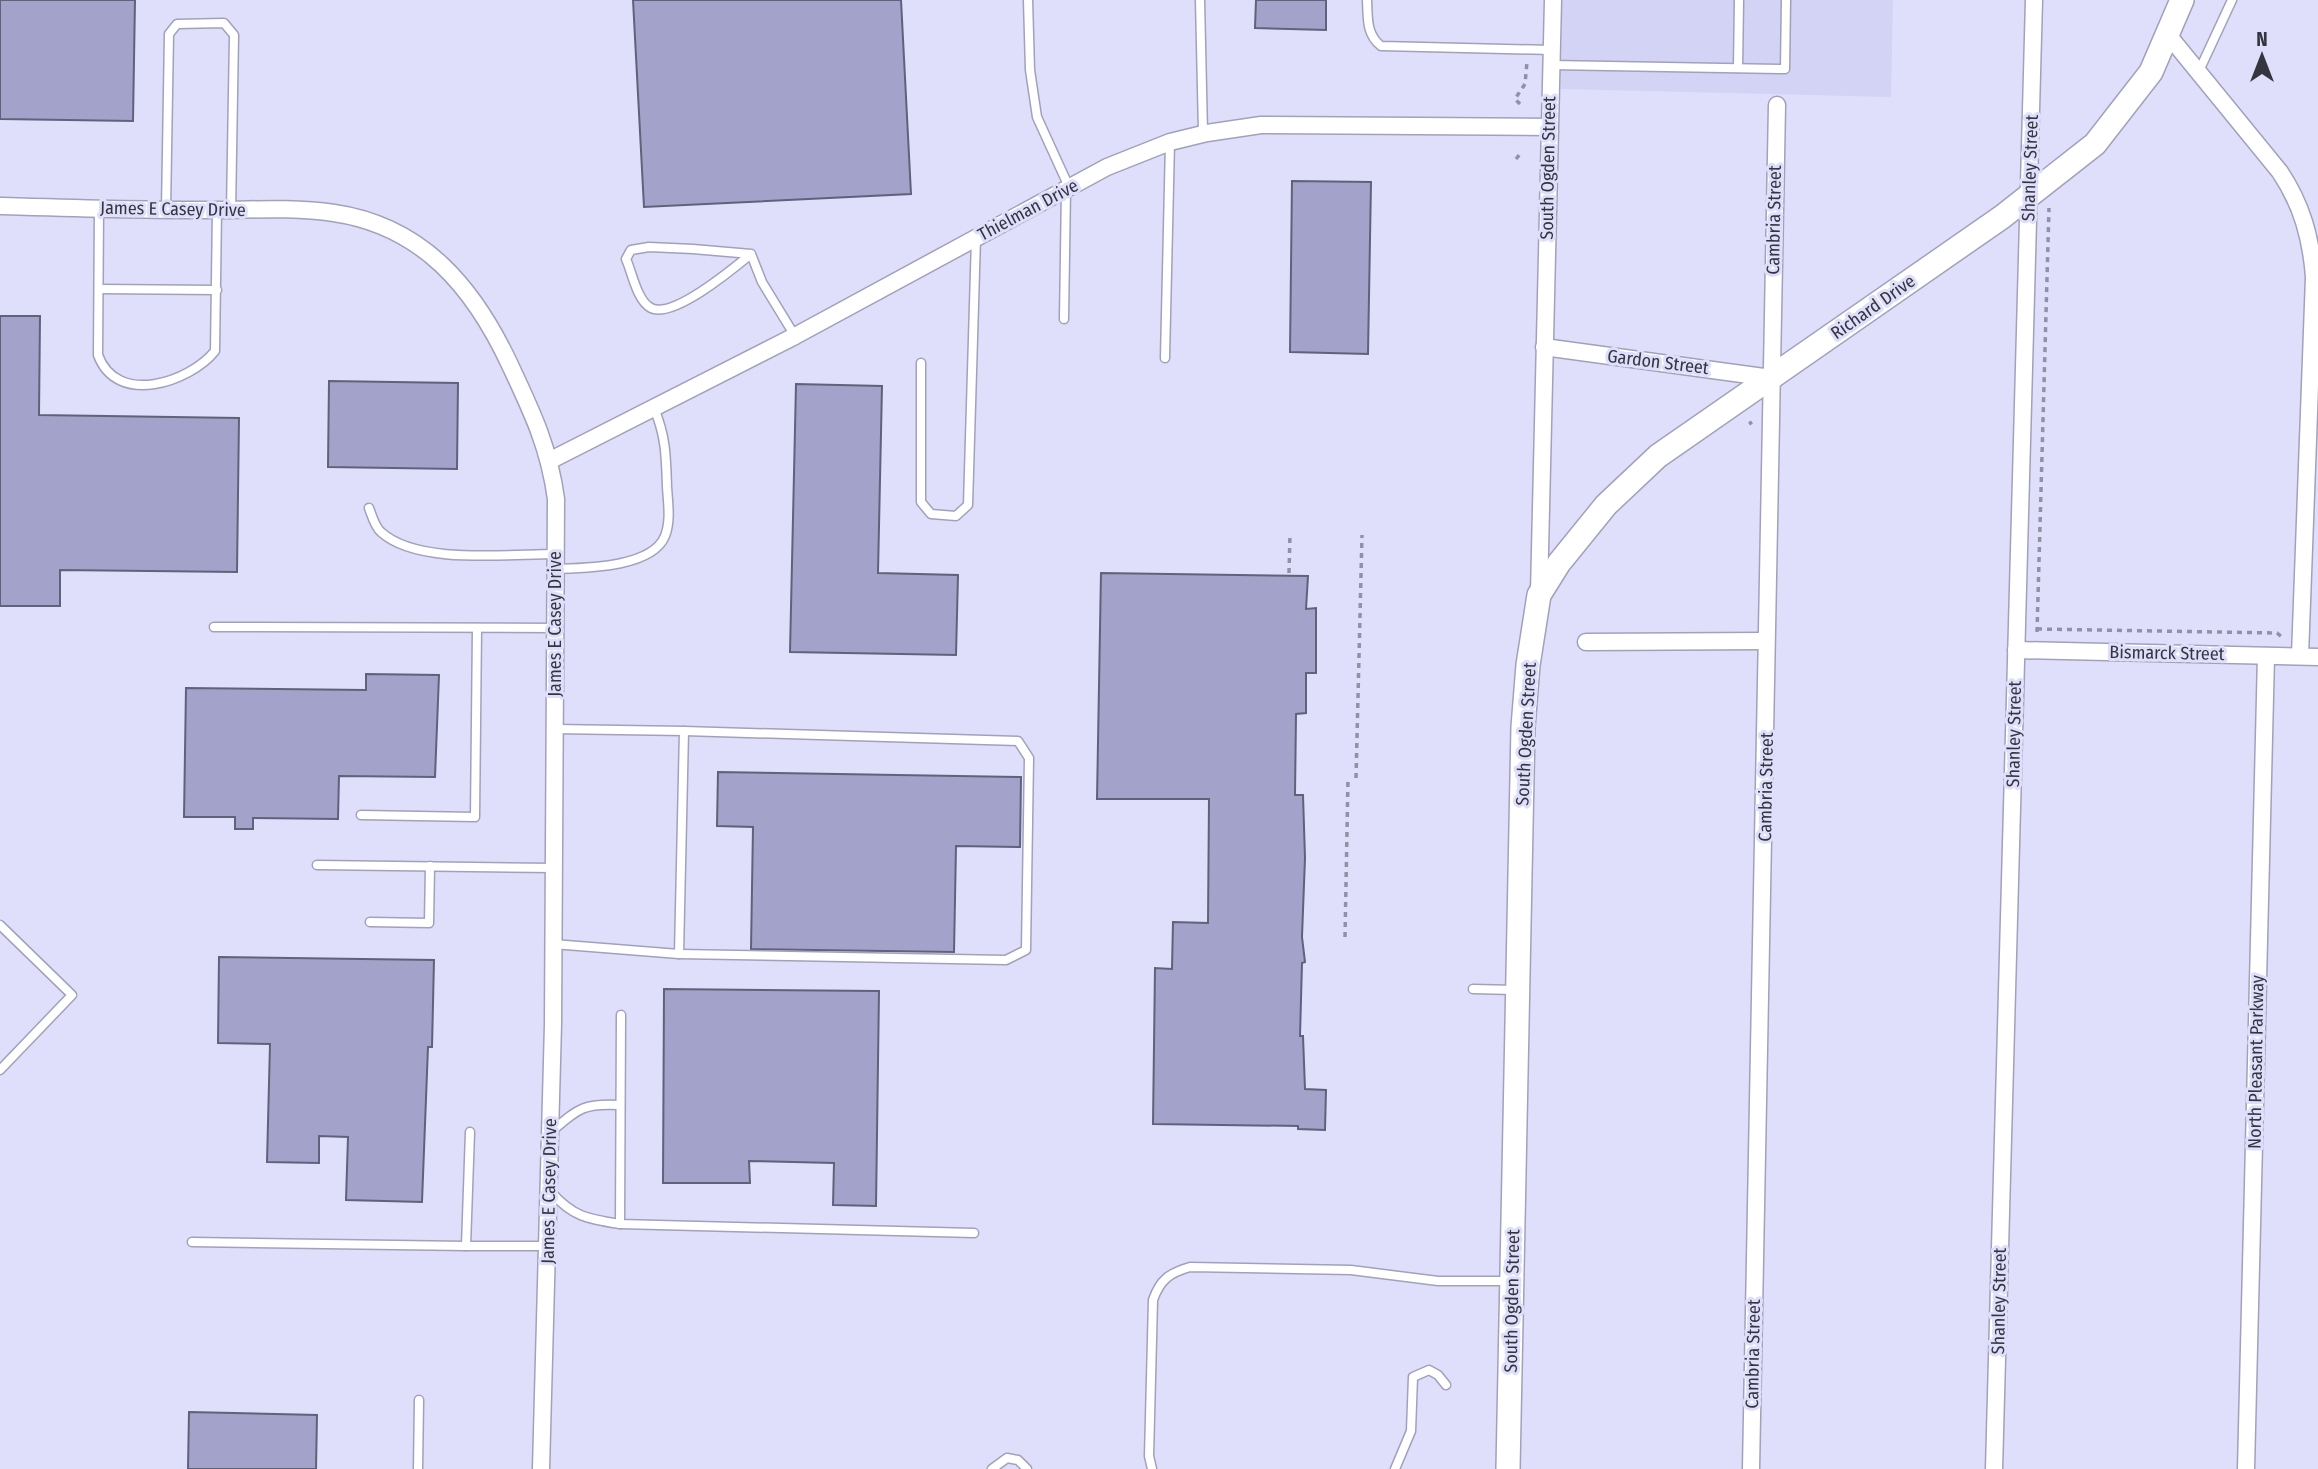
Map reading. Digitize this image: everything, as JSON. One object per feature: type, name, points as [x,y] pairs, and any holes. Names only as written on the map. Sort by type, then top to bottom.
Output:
[{"type":"street","name":"South Ogden Street","points":[[1508,1469],[1523,727],[1528,665],[1539,595],[1552,0]]},
{"type":"street","name":"Shanley Street","points":[[1994,1469],[2016,650],[2039,198],[2034,0]]},
{"type":"street","name":"Richard Drive","points":[[1539,595],[1559,563],[1606,505],[1658,456],[2039,198],[2113,125],[2151,72],[2169,36],[2182,0]]},
{"type":"street","points":[[2169,36],[2292,191],[2308,230],[2312,252],[2300,656]]},
{"type":"street","name":"Cambria Street","points":[[1751,1469],[1768,717],[1766,641],[1777,104]]},
{"type":"street","name":"Thielman Drive","points":[[551,460],[795,336],[1107,167],[1170,142],[1261,125],[1549,127]]},
{"type":"street","name":"James E Casey Drive","points":[[0,206],[310,211],[367,221],[417,247],[449,269],[490,323],[542,434],[551,460],[556,499],[553,944],[541,1469]]},
{"type":"street","name":"Gardon Street","points":[[1544,348],[1771,378]]},
{"type":"street","points":[[1586,642],[1766,641]]},
{"type":"street","name":"Bismarck Street","points":[[2016,650],[2318,657]]},
{"type":"street","name":"North Pleasant Parkway","points":[[2246,1469],[2266,656]]},
{"type":"lane","points":[[1028,0],[1030,70],[1037,117],[1068,188],[1064,319]]},
{"type":"lane","points":[[1200,0],[1203,134]]},
{"type":"lane","points":[[1367,0],[1368,29],[1373,40],[1381,46],[1551,58],[1785,69],[1786,0]]},
{"type":"lane","points":[[1738,68],[1739,0]]},
{"type":"lane","points":[[2199,71],[2232,0]]},
{"type":"lane","points":[[99,208],[101,363],[119,378],[151,386],[183,377],[207,361],[215,351],[234,36],[224,23],[177,24],[169,34],[166,210]]},
{"type":"lane","points":[[1165,358],[1170,142]]},
{"type":"lane","points":[[921,363],[921,502],[931,514],[956,516],[968,505],[976,238]]},
{"type":"lane","points":[[649,247],[751,254],[710,287],[663,310],[652,309],[643,301],[626,259],[631,250],[649,247]]},
{"type":"lane","points":[[751,254],[762,282],[795,336]]},
{"type":"lane","points":[[99,289],[217,290]]},
{"type":"lane","points":[[369,508],[379,531],[401,546],[426,552],[555,562],[630,562],[656,549],[665,537],[668,518],[666,436],[654,408]]},
{"type":"lane","points":[[215,627],[555,628]]},
{"type":"lane","points":[[361,815],[475,817],[477,628]]},
{"type":"lane","points":[[553,944],[679,954],[1006,960],[1026,950],[1029,758],[1018,741],[554,729]]},
{"type":"lane","points":[[679,954],[684,731]]},
{"type":"lane","points":[[317,865],[554,868]]},
{"type":"lane","points":[[370,922],[429,923],[430,866]]},
{"type":"lane","points":[[0,925],[72,995],[0,1070]]},
{"type":"lane","points":[[1473,989],[1518,990]]},
{"type":"lane","points":[[620,1224],[621,1015]]},
{"type":"lane","points":[[550,1133],[580,1107],[592,1103],[620,1105]]},
{"type":"lane","points":[[466,1246],[470,1132]]},
{"type":"lane","points":[[549,1190],[563,1205],[583,1218],[620,1224],[974,1233]]},
{"type":"lane","points":[[192,1242],[547,1246]]},
{"type":"lane","points":[[1152,1469],[1149,1456],[1153,1300],[1158,1286],[1176,1271],[1189,1267],[1351,1270],[1438,1281],[1513,1281]]},
{"type":"lane","points":[[1395,1469],[1411,1431],[1413,1377],[1429,1370],[1438,1375],[1446,1385]]},
{"type":"lane","points":[[418,1469],[419,1400]]},
{"type":"lane","points":[[992,1469],[1007,1458],[1018,1460],[1027,1469]]},
{"type":"path","name":"South Ogden Street","points":[[1520,104],[1515,99],[1527,78]]},
{"type":"path","points":[[1516,159],[1520,154]]},
{"type":"path","name":"Shanley Street","points":[[2039,198],[2037,631],[2277,633],[2282,637]]},
{"type":"path","points":[[1289,573],[1290,534]]},
{"type":"path","points":[[1356,778],[1363,535]]},
{"type":"path","points":[[1345,937],[1348,778]]},
{"type":"shaded area","points":[[1562,0],[1893,0],[1891,97],[1561,89]]},
{"type":"building","points":[[0,0],[135,0],[133,121],[0,119]]},
{"type":"building","points":[[633,0],[901,0],[911,194],[644,207]]},
{"type":"building","points":[[1256,0],[1326,0],[1326,30],[1255,28]]},
{"type":"building","points":[[1292,181],[1371,182],[1368,354],[1290,352]]},
{"type":"building","points":[[0,316],[40,316],[39,415],[239,418],[237,572],[60,570],[60,606],[0,606]]},
{"type":"building","points":[[329,381],[458,383],[457,469],[328,467]]},
{"type":"building","points":[[796,384],[882,386],[878,573],[958,575],[956,655],[790,652]]},
{"type":"building","points":[[1101,573],[1308,576],[1306,609],[1316,608],[1316,673],[1306,673],[1306,713],[1296,714],[1295,795],[1303,795],[1305,858],[1302,937],[1305,962],[1302,963],[1300,1036],[1303,1036],[1305,1089],[1326,1090],[1325,1130],[1298,1129],[1298,1126],[1153,1124],[1155,968],[1172,969],[1173,922],[1208,923],[1209,799],[1097,799]]},
{"type":"building","points":[[366,674],[439,675],[435,777],[339,776],[338,819],[253,818],[253,829],[235,829],[235,817],[184,817],[186,688],[366,690]]},
{"type":"building","points":[[718,772],[1021,777],[1020,847],[956,846],[954,952],[751,949],[753,827],[717,826]]},
{"type":"building","points":[[219,957],[434,960],[432,1047],[428,1047],[422,1202],[346,1200],[348,1137],[319,1136],[319,1163],[267,1162],[270,1044],[218,1043]]},
{"type":"building","points":[[664,989],[879,991],[876,1206],[833,1205],[834,1163],[749,1161],[750,1183],[663,1183]]},
{"type":"building","points":[[189,1412],[317,1415],[316,1469],[188,1469]]}]
